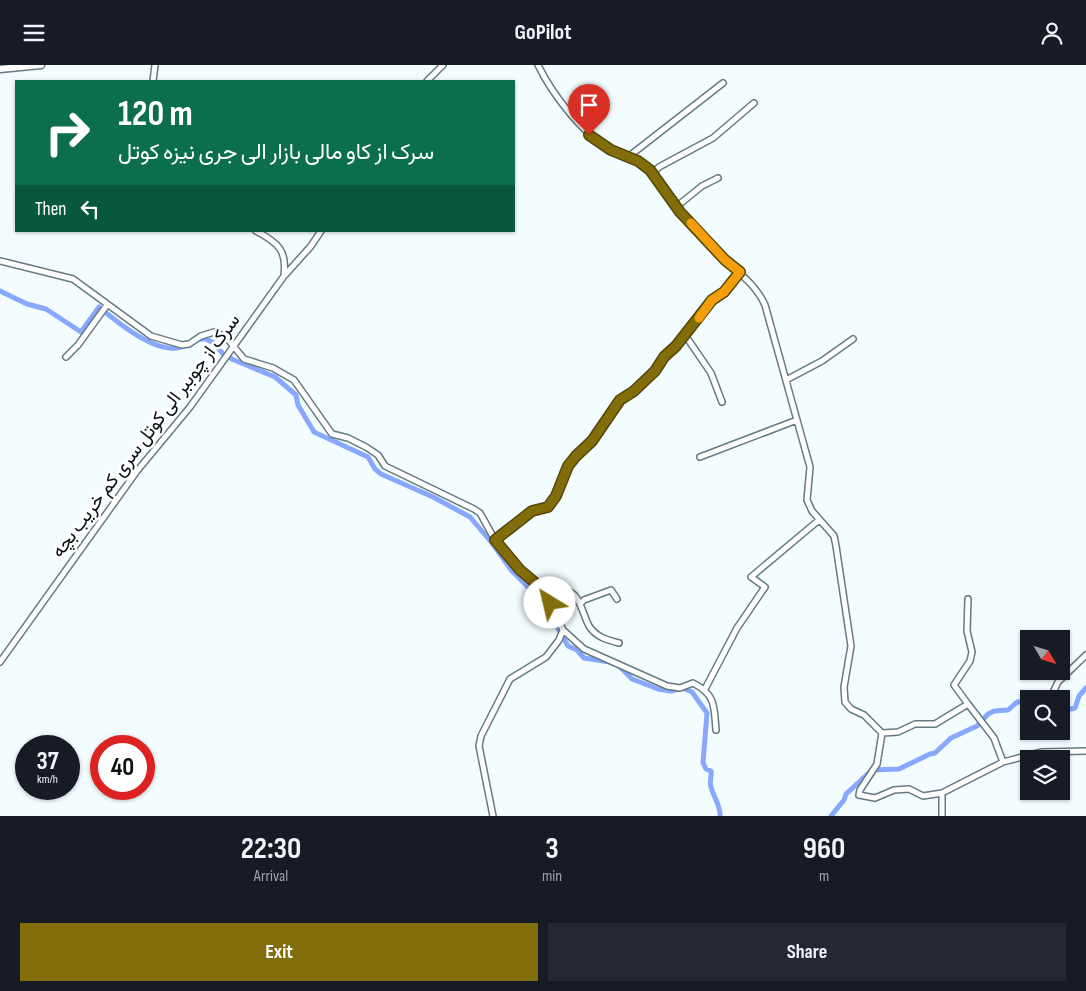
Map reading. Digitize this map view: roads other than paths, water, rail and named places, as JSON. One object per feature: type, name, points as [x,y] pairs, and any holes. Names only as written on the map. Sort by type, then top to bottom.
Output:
[{"type":"main road","points":[[0,69],[41,65]]},
{"type":"street","points":[[154,80],[155,65]]},
{"type":"street","points":[[428,80],[443,65]]},
{"type":"street","points":[[538,65],[574,118],[589,135],[611,150],[638,161],[653,173],[676,207],[725,260],[740,272],[760,294],[765,305],[810,467],[808,499],[812,511],[834,537],[851,646],[844,687],[845,702],[851,709],[864,715],[882,733],[898,732],[915,724],[935,724],[968,704]]},
{"type":"street","points":[[628,157],[723,83]]},
{"type":"street","points":[[653,173],[659,167],[713,138],[754,103]]},
{"type":"street","points":[[676,207],[702,186],[718,178]]},
{"type":"street","points":[[257,232],[283,251],[286,261],[284,276]]},
{"type":"street","name":"سرک از چوببر الی کوتل سری کم خریب بچه","points":[[0,662],[137,471],[190,407],[284,276],[311,246],[320,232]]},
{"type":"street","points":[[0,261],[72,279],[151,336],[161,340],[182,345],[189,344],[201,336],[214,332],[226,337],[244,359],[273,368],[294,380],[332,434],[348,438],[366,447],[378,455],[385,466],[480,513],[495,540],[520,570],[545,591],[563,630],[584,649],[667,686],[680,688],[693,683],[705,689],[714,705],[716,730]]},
{"type":"street","points":[[495,540],[532,511],[548,507],[556,496],[568,466],[592,441],[620,400],[634,391],[655,371],[664,357],[712,300],[724,292],[740,272]]},
{"type":"street","points":[[66,357],[78,345],[107,305]]},
{"type":"street","points":[[684,335],[712,373],[722,402]]},
{"type":"street","points":[[786,380],[822,361],[853,339]]},
{"type":"street","points":[[700,457],[797,420]]},
{"type":"street","points":[[705,689],[737,628],[765,587],[750,577],[819,520]]},
{"type":"street","points":[[549,599],[566,590],[580,604],[589,626],[602,639],[619,643]]},
{"type":"street","points":[[580,604],[584,600],[611,590],[617,599]]},
{"type":"street","points":[[968,599],[967,631],[972,652],[970,661],[954,685],[994,738],[1003,762]]},
{"type":"street","points":[[492,816],[479,746],[481,736],[510,679],[546,657],[559,640],[563,630]]},
{"type":"street","points":[[1054,690],[1058,681],[1086,655]]},
{"type":"street","points":[[882,733],[877,764],[860,790],[859,795],[875,798],[894,790],[909,789],[923,796],[942,793],[1003,762],[1041,752],[1086,751]]},
{"type":"street","points":[[942,793],[942,816]]},
{"type":"waterway","points":[[0,291],[27,304],[46,309],[81,332],[99,307],[128,330],[153,344],[176,348],[186,345]]},
{"type":"waterway","points":[[195,339],[206,339],[214,343],[223,354],[275,377],[296,395],[298,405],[314,432],[368,457],[375,469],[381,474],[433,497],[470,517],[512,571],[530,589],[549,601]]},
{"type":"waterway","points":[[553,609],[554,622],[568,646],[577,650],[584,658],[610,662]]},
{"type":"waterway","points":[[618,665],[632,679],[658,689],[671,691],[683,688],[692,692],[707,713],[703,763],[706,769],[711,771],[710,785],[720,816]]},
{"type":"waterway","points":[[1070,709],[1075,708],[1079,696],[1086,688]]},
{"type":"waterway","points":[[831,816],[844,800],[846,794],[872,770],[899,769],[935,753],[951,738],[977,726],[988,714],[994,711],[1008,710],[1017,702],[1020,702]]}]
